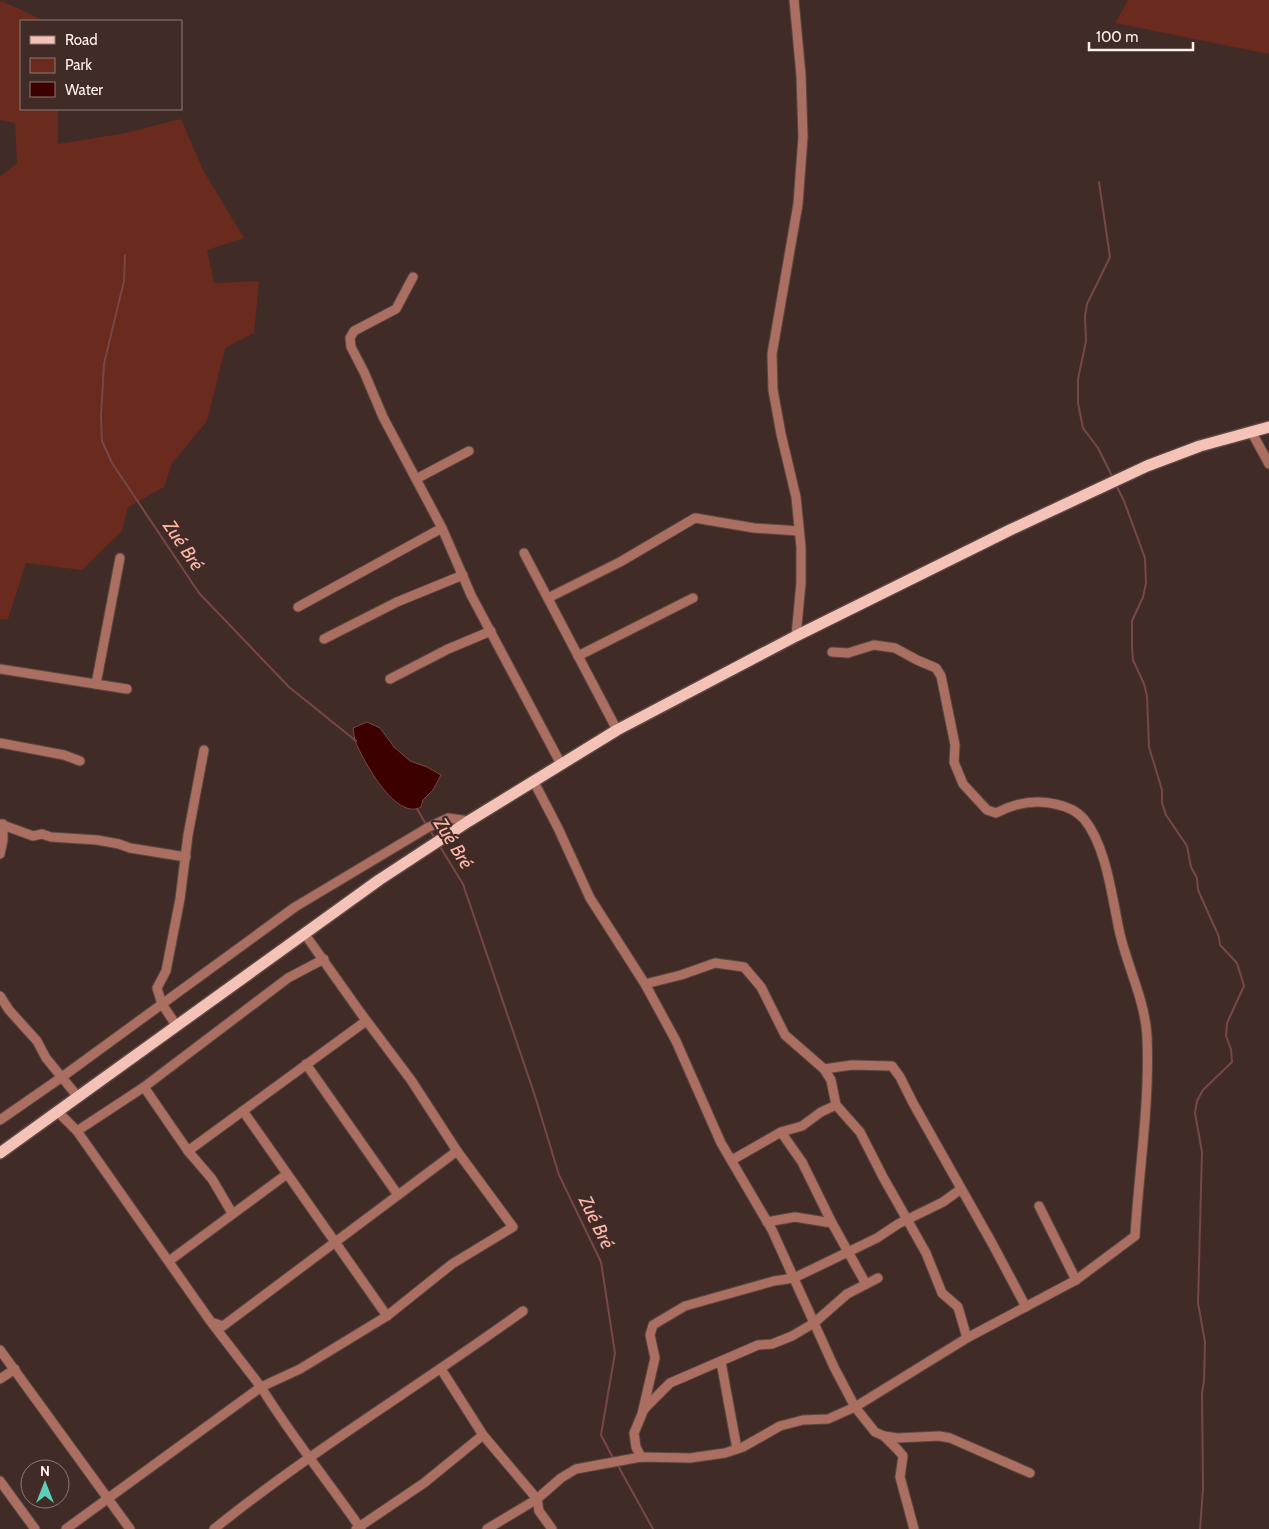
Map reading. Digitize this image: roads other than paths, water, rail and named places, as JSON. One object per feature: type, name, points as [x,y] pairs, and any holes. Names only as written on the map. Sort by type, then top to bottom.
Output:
[{"type":"main road","points":[[0,1152],[78,1098],[176,1025],[379,880],[470,820],[617,730],[796,636],[1010,530],[1147,466],[1200,446],[1269,427]]},
{"type":"street","points":[[794,0],[801,75],[803,137],[798,204],[772,354],[773,390],[796,497],[799,531],[801,583],[796,636]]},
{"type":"street","points":[[412,277],[396,309],[354,331],[350,338],[351,347],[383,417],[442,528],[491,631],[561,764]]},
{"type":"street","points":[[1251,431],[1269,464]]},
{"type":"street","points":[[416,479],[469,451]]},
{"type":"street","points":[[548,598],[620,562],[694,518],[754,528],[799,531]]},
{"type":"street","points":[[298,608],[442,528]]},
{"type":"street","points":[[524,553],[617,730]]},
{"type":"street","points":[[96,684],[120,558]]},
{"type":"street","points":[[324,639],[397,602],[463,575]]},
{"type":"street","points":[[578,656],[693,598]]},
{"type":"street","points":[[390,679],[491,631]]},
{"type":"street","points":[[487,1529],[537,1499],[561,1478],[576,1469],[641,1457],[690,1458],[725,1453],[737,1449],[780,1426],[802,1420],[828,1419],[855,1407],[967,1338],[1076,1280],[1135,1236],[1147,1075],[1147,1034],[1141,1001],[1121,935],[1107,870],[1094,837],[1084,818],[1065,806],[1044,801],[1024,802],[1007,807],[996,813],[987,810],[963,784],[954,762],[955,745],[941,676],[936,668],[894,648],[874,645],[848,653],[832,652]]},
{"type":"street","points":[[0,669],[128,689]]},
{"type":"street","points":[[0,743],[64,755],[80,761]]},
{"type":"street","points":[[176,1025],[162,1004],[157,988],[166,971],[180,899],[188,835],[204,750]]},
{"type":"street","points":[[534,782],[558,828],[590,898],[645,984],[676,1041],[721,1143],[786,1257],[834,1367],[855,1407],[875,1432],[884,1436],[897,1438],[939,1436],[950,1438],[1030,1473]]},
{"type":"street","points":[[0,1120],[295,907],[427,828],[448,818],[470,820]]},
{"type":"street","points":[[0,854],[3,840],[1,824],[33,836],[42,834],[51,837],[97,840],[130,848],[186,857]]},
{"type":"street","points":[[66,1529],[261,1387],[300,1369],[387,1316],[452,1264],[513,1227],[457,1151],[411,1080],[366,1021],[304,933]]},
{"type":"street","points":[[77,1131],[144,1087],[288,978],[324,959]]},
{"type":"street","points":[[645,984],[681,975],[715,962],[744,967],[761,987],[785,1036],[824,1069],[831,1080],[836,1105],[860,1132],[926,1253],[942,1293],[958,1306],[967,1338]]},
{"type":"street","points":[[0,996],[9,1010],[37,1041],[46,1058],[78,1098]]},
{"type":"street","points":[[188,1151],[366,1021]]},
{"type":"street","points":[[306,1064],[398,1195]]},
{"type":"street","points":[[824,1069],[852,1065],[892,1066],[900,1077],[1026,1307]]},
{"type":"street","points":[[144,1087],[188,1151],[212,1179],[232,1213]]},
{"type":"street","points":[[732,1160],[781,1132],[802,1126],[821,1112],[836,1105]]},
{"type":"street","points":[[243,1111],[387,1316]]},
{"type":"street","points":[[58,1112],[77,1131],[212,1322],[261,1387],[279,1416],[359,1528],[424,1483],[483,1435]]},
{"type":"street","points":[[781,1132],[802,1162],[832,1224],[866,1284]]},
{"type":"street","points":[[212,1322],[223,1326],[457,1151]]},
{"type":"street","points":[[169,1262],[232,1213],[287,1174]]},
{"type":"street","points":[[642,1414],[655,1358],[650,1335],[653,1325],[685,1306],[774,1281],[794,1278],[943,1202],[962,1189]]},
{"type":"street","points":[[1039,1206],[1076,1280]]},
{"type":"street","points":[[767,1222],[795,1217],[832,1224]]},
{"type":"street","points":[[641,1457],[636,1447],[634,1433],[647,1406],[670,1383],[758,1345],[772,1344],[792,1336],[814,1323],[847,1294],[878,1278]]},
{"type":"street","points":[[214,1529],[309,1457],[441,1369],[523,1311]]},
{"type":"street","points":[[0,1350],[130,1529]]},
{"type":"street","points":[[721,1362],[737,1449]]},
{"type":"street","points":[[0,1379],[15,1369]]},
{"type":"street","points":[[441,1369],[483,1435],[537,1499],[539,1511],[552,1529]]},
{"type":"street","points":[[884,1436],[903,1456],[900,1477],[914,1529]]},
{"type":"street","points":[[0,1481],[35,1529]]},
{"type":"water","points":[[367,722],[380,728],[394,747],[410,761],[427,767],[441,775],[433,790],[423,800],[421,807],[411,809],[401,806],[373,775],[354,737],[353,728]]},
{"type":"waterway","points":[[1099,182],[1110,257],[1087,304],[1085,316],[1086,341],[1078,379],[1078,403],[1083,428],[1098,448],[1112,476]]},
{"type":"waterway","name":"Zué Bré","points":[[125,255],[124,281],[104,364],[101,416],[102,441],[112,463],[199,593],[289,687],[356,741]]},
{"type":"waterway","points":[[1116,485],[1124,501],[1145,558],[1146,583],[1143,597],[1132,621],[1132,647],[1133,660],[1144,684],[1147,696],[1149,747],[1162,790],[1162,803],[1166,815],[1187,846],[1191,867],[1197,878],[1198,890],[1219,937],[1220,945],[1237,963],[1244,986],[1227,1023],[1226,1036],[1231,1049],[1232,1062],[1203,1090],[1197,1101],[1195,1113],[1202,1152],[1198,1303],[1205,1342],[1202,1393],[1203,1489],[1200,1529]]},
{"type":"waterway","name":"Zué Bré","points":[[417,809],[427,826]]},
{"type":"waterway","name":"Zué Bré","points":[[430,830],[435,839]]},
{"type":"waterway","name":"Zué Bré","points":[[439,845],[463,884],[535,1096],[559,1175],[601,1262],[615,1353],[601,1435],[614,1460]]},
{"type":"waterway","name":"Zué Bré","points":[[617,1464],[653,1529]]}]
